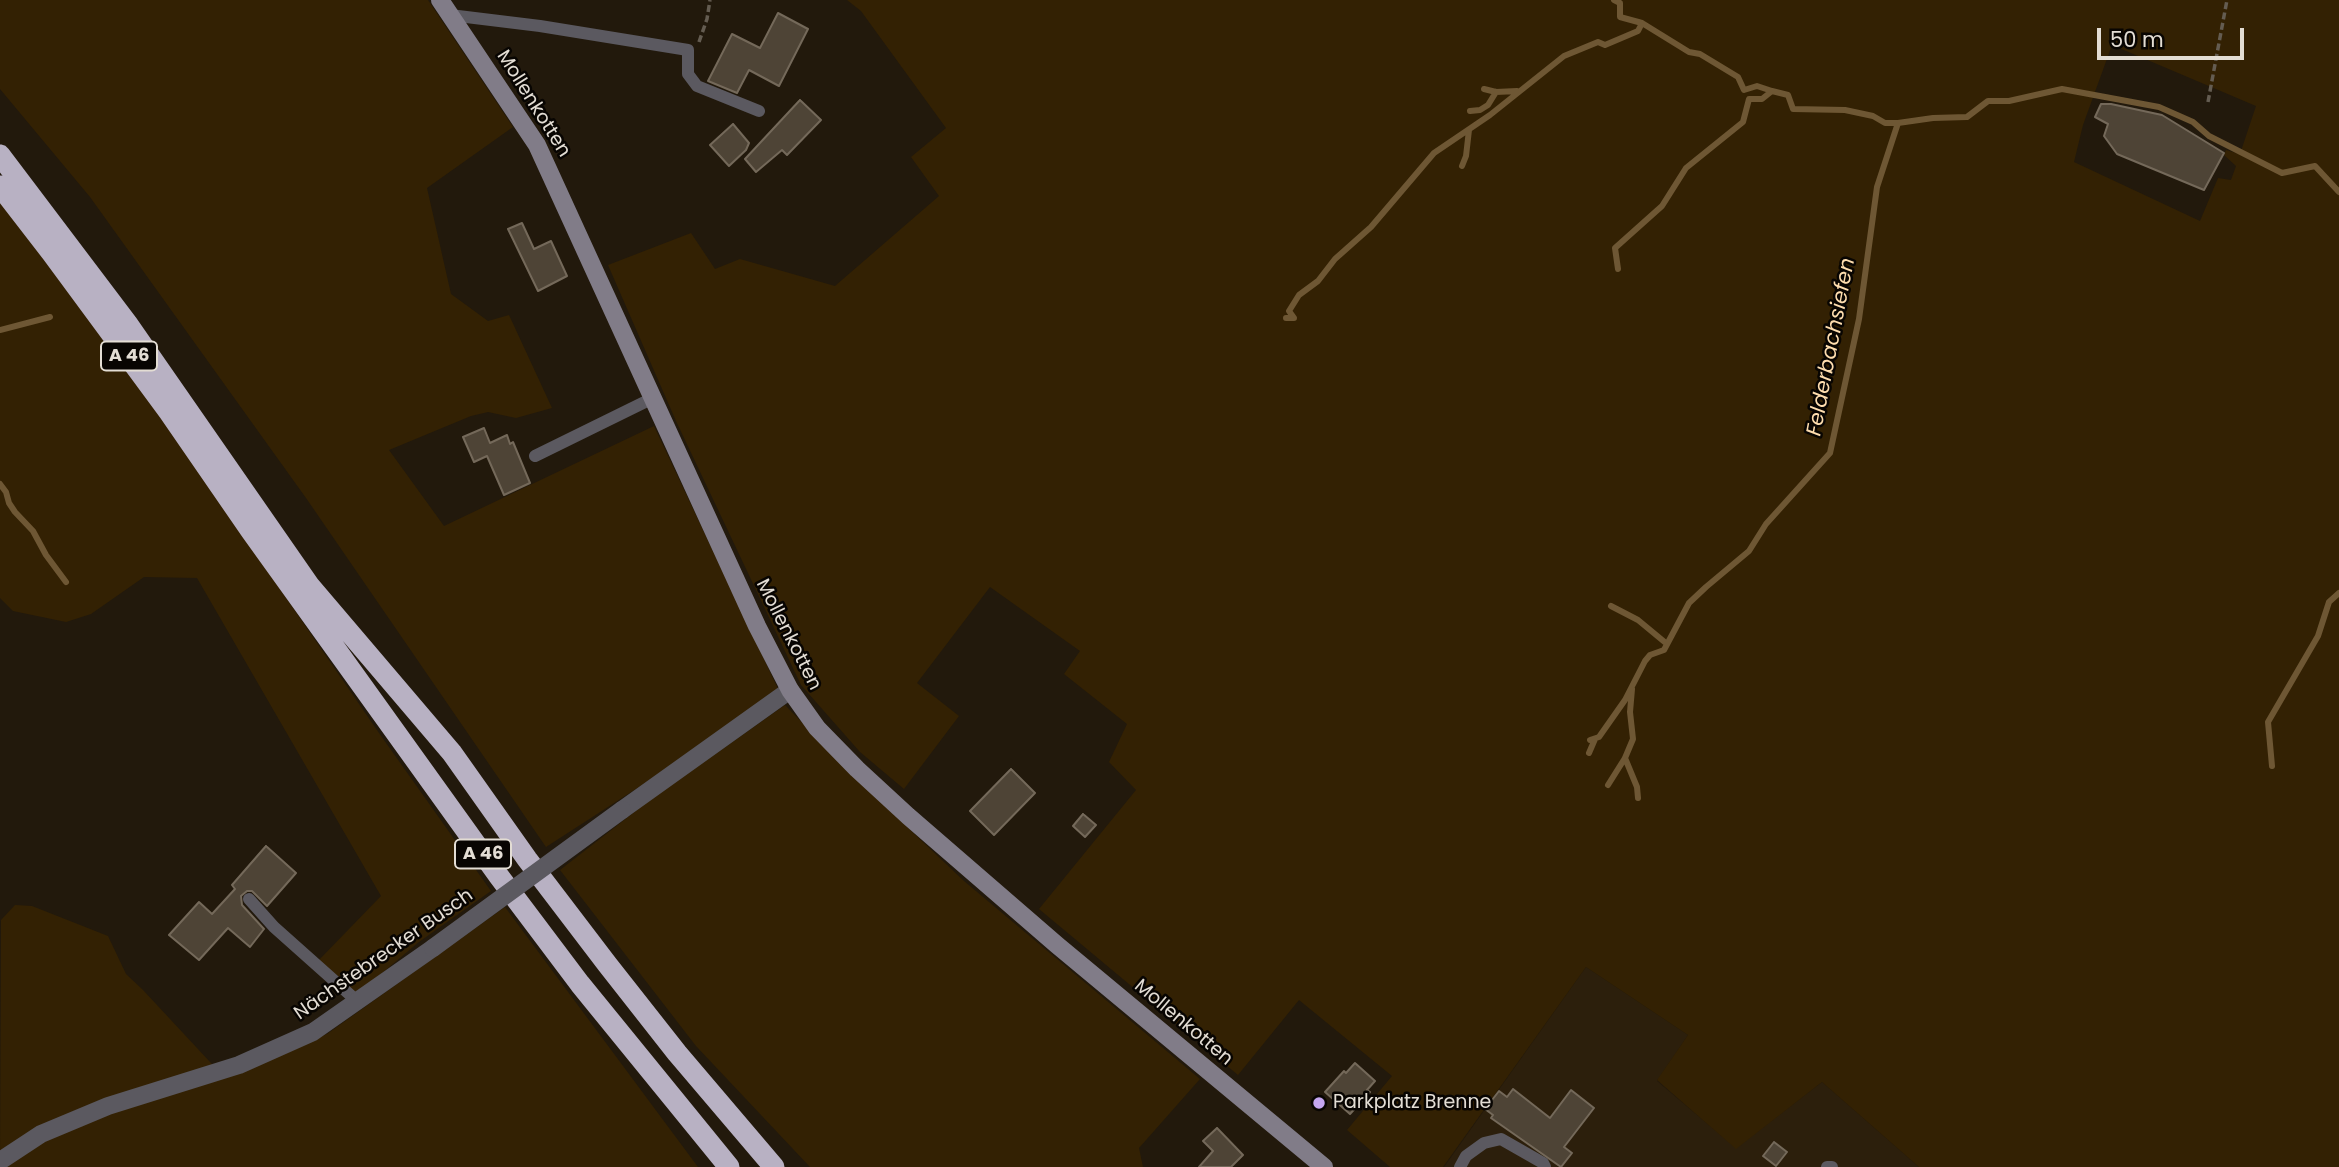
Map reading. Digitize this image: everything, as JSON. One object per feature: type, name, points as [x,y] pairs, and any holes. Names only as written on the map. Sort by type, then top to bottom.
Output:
[{"type":"highway","name":"A 46","points":[[0,155],[134,333],[309,585],[452,753],[527,859],[607,964],[677,1053],[774,1167]]},
{"type":"highway","name":"A 46","points":[[0,186],[169,412],[251,531],[507,886],[619,1034],[729,1167]]},
{"type":"highway","points":[[757,1147],[781,1167]]},
{"type":"main road","name":"Mollenkotten","points":[[445,8],[537,145],[757,626],[790,690],[817,728],[908,816],[1057,945],[1324,1167]]},
{"type":"street","name":"Nächstebrecker Busch","points":[[0,1161],[41,1134],[108,1106],[239,1065],[313,1032],[790,690]]},
{"type":"lane","points":[[445,8],[688,50],[688,74],[698,86],[759,111]]},
{"type":"lane","points":[[535,456],[653,398]]},
{"type":"lane","points":[[250,899],[274,928],[358,1001]]},
{"type":"lane","points":[[1460,1167],[1466,1156],[1484,1143],[1501,1139],[1543,1163],[1545,1167]]},
{"type":"path","points":[[688,50],[699,42],[710,0]]},
{"type":"path","points":[[2208,102],[2227,0]]},
{"type":"shaded area","points":[[0,0],[428,0],[513,127],[427,188],[451,294],[488,321],[509,315],[552,408],[516,418],[488,412],[471,416],[389,450],[444,526],[654,426],[778,689],[642,785],[546,847],[306,498],[90,197],[0,89]]},
{"type":"shaded area","points":[[847,0],[2339,0],[2339,1167],[1919,1167],[1822,1082],[1736,1149],[1657,1080],[1688,1035],[1586,967],[1443,1167],[1390,1167],[1347,1130],[1392,1076],[1299,1000],[1238,1075],[1039,909],[1136,790],[1109,762],[1127,724],[1064,674],[1080,651],[990,587],[917,683],[959,716],[904,789],[860,752],[801,685],[676,421],[608,265],[691,233],[715,269],[740,259],[835,286],[939,196],[911,157],[946,128],[861,11]],"holes":[[[2112,45],[2256,106],[2240,154],[2226,150],[2224,155],[2236,166],[2231,180],[2218,178],[2200,221],[2074,162],[2083,125]]]},
{"type":"shaded area","points":[[0,198],[115,349],[491,891],[419,942],[356,995],[317,962],[381,896],[197,578],[144,577],[91,614],[66,622],[13,611],[0,598]]},
{"type":"shaded area","points":[[785,705],[867,789],[964,881],[1200,1079],[1139,1148],[1143,1167],[810,1167],[696,1046],[560,870],[646,803]]},
{"type":"shaded area","points":[[15,905],[32,906],[108,936],[126,974],[224,1077],[327,1034],[505,907],[698,1167],[0,1167],[1,920]]},
{"type":"shaded area","points":[[1586,967],[1688,1035],[1657,1081],[1736,1148],[1822,1082],[1919,1167],[1444,1167]]},
{"type":"building","points":[[778,13],[808,29],[779,86],[749,70],[737,93],[708,81],[732,34],[760,48]]},
{"type":"building","points":[[800,100],[821,120],[787,155],[782,150],[756,172],[745,159]]},
{"type":"building","points":[[2101,104],[2162,115],[2224,153],[2204,190],[2117,154],[2104,136],[2108,124],[2095,117]]},
{"type":"building","points":[[733,124],[749,143],[746,150],[729,166],[710,145]]},
{"type":"building","points":[[522,223],[534,249],[551,241],[567,276],[538,291],[508,229]]},
{"type":"building","points":[[484,428],[490,443],[507,435],[510,444],[513,442],[530,483],[504,495],[487,456],[474,462],[463,437]]},
{"type":"building","points":[[1011,769],[1035,793],[994,835],[970,811]]},
{"type":"building","points":[[1083,814],[1096,825],[1085,837],[1073,826]]},
{"type":"building","points":[[266,846],[296,873],[267,906],[252,891],[241,896],[242,905],[264,929],[250,947],[228,928],[199,960],[169,935],[199,902],[212,914],[235,889],[232,885]]},
{"type":"building","points":[[1355,1063],[1375,1081],[1367,1090],[1370,1092],[1350,1114],[1325,1092]]},
{"type":"building","points":[[1513,1089],[1550,1118],[1571,1090],[1594,1108],[1564,1147],[1572,1153],[1561,1167],[1491,1118],[1493,1115],[1485,1109],[1499,1091],[1507,1097]]},
{"type":"building","points":[[1217,1128],[1243,1155],[1231,1167],[1199,1167],[1213,1151],[1203,1141]]},
{"type":"building","points":[[1774,1142],[1787,1152],[1776,1166],[1763,1156]]},
{"type":"waterway","points":[[1614,0],[1620,3],[1620,17],[1642,23]]},
{"type":"waterway","points":[[1286,318],[1294,318],[1289,311],[1299,295],[1318,281],[1335,259],[1371,227],[1434,153],[1490,115],[1564,56],[1598,42],[1605,45],[1638,31],[1642,23],[1689,52],[1700,54],[1738,77],[1744,90],[1757,86],[1772,91]]},
{"type":"waterway","points":[[1484,89],[1496,92],[1517,91]]},
{"type":"waterway","points":[[1618,269],[1615,248],[1662,206],[1686,168],[1743,122],[1749,99],[1762,99],[1772,91],[1788,95],[1793,109],[1845,110],[1873,116],[1885,123],[1898,123],[1967,117],[1988,101],[2009,101],[2062,89],[2159,107],[2193,122],[2209,136],[2282,173],[2315,166],[2339,192]]},
{"type":"waterway","points":[[1470,111],[1480,110],[1488,105],[1496,92]]},
{"type":"waterway","name":"Felderbachsiefen","points":[[1590,740],[1599,737],[1625,700],[1645,661],[1650,655],[1664,650],[1689,603],[1749,551],[1766,524],[1830,453],[1859,319],[1877,187],[1898,123]]},
{"type":"waterway","points":[[1462,166],[1469,130]]},
{"type":"waterway","points":[[0,330],[50,317]]},
{"type":"waterway","points":[[0,484],[15,512],[33,531],[46,555],[66,582]]},
{"type":"waterway","points":[[2272,766],[2268,722],[2318,636],[2329,602],[2339,593]]},
{"type":"waterway","points":[[1611,606],[1638,620],[1667,644]]},
{"type":"waterway","points":[[1608,785],[1633,739],[1630,712],[1632,689]]},
{"type":"waterway","points":[[1589,753],[1595,739]]},
{"type":"waterway","points":[[1625,758],[1637,787],[1638,798]]},
{"type":"place","name":"Parkplatz Brenne","points":[[1319,1103]]}]
